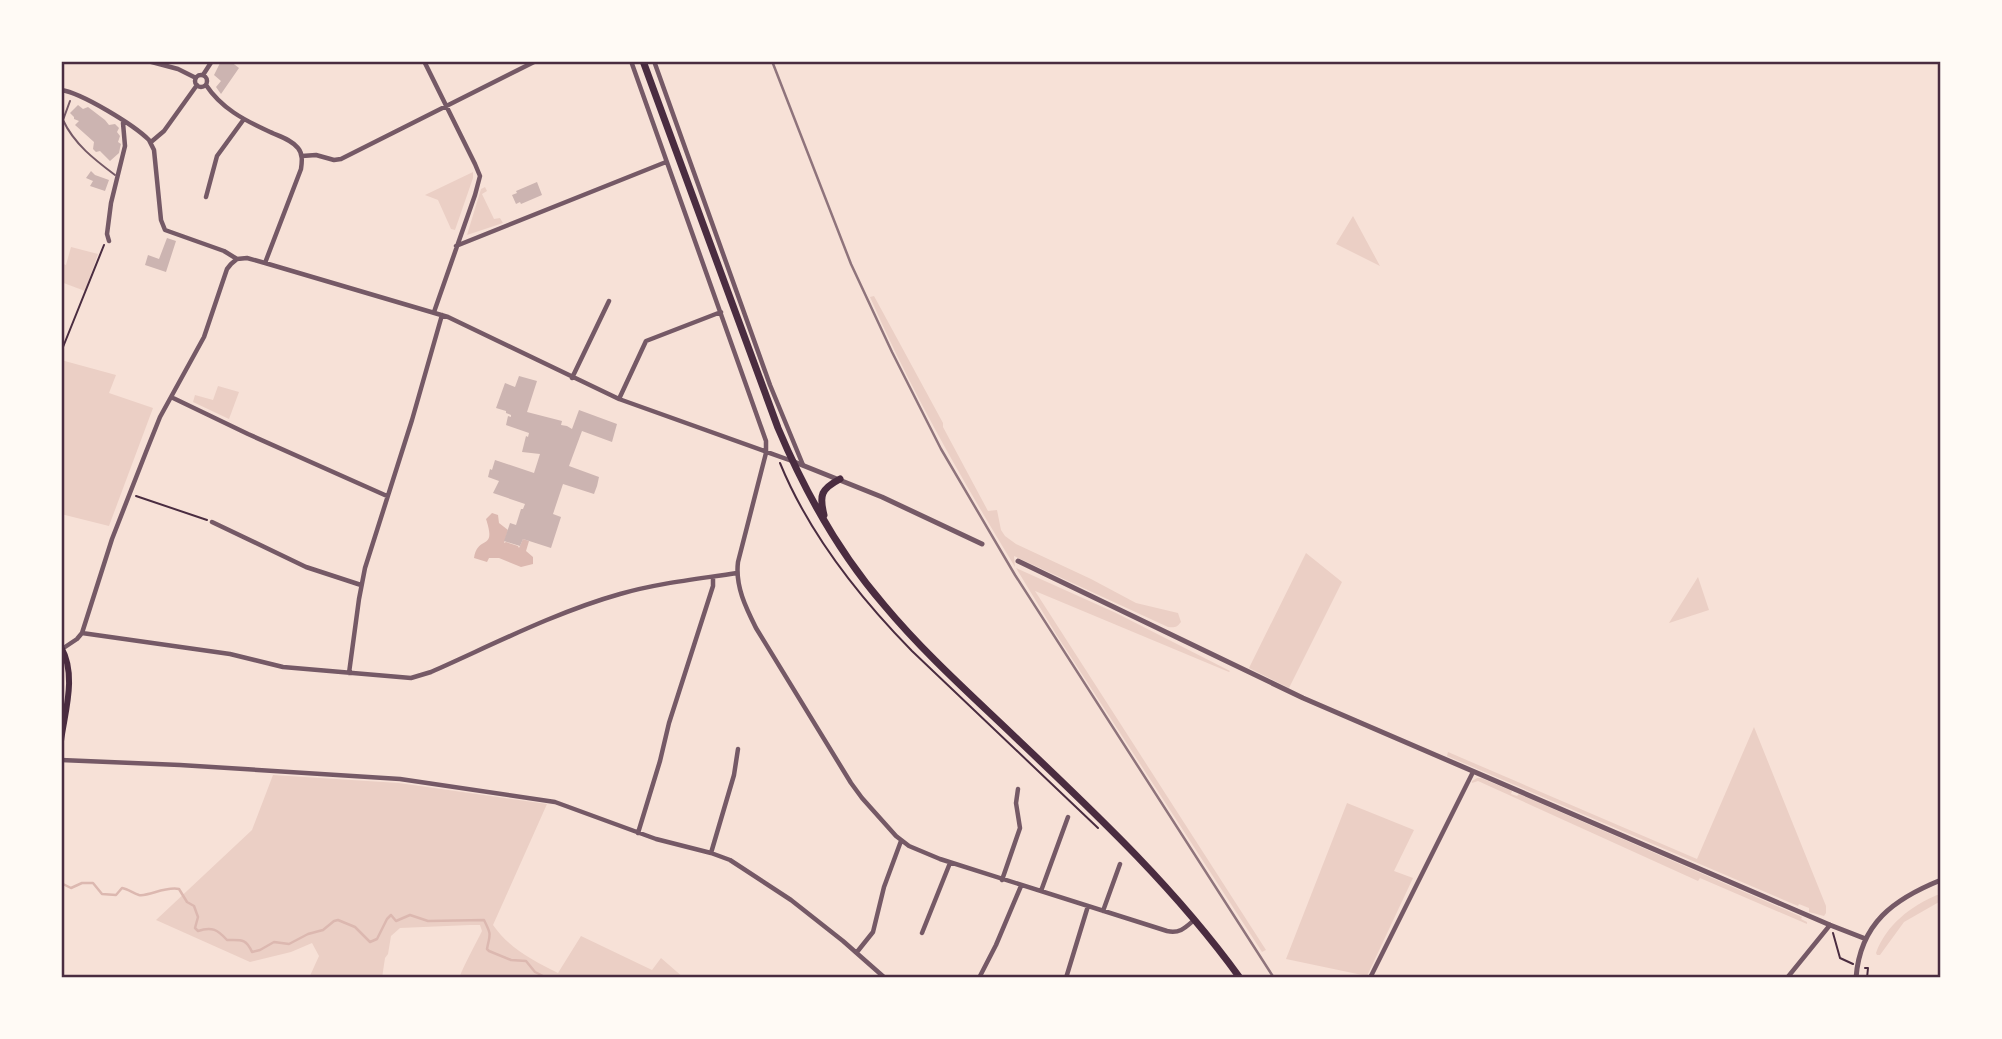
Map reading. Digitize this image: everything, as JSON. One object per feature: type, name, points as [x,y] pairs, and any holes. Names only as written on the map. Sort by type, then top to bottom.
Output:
[{"type":"main road","points":[[643,61],[765,397],[792,461],[827,526],[869,586],[920,645],[1109,826],[1195,919],[1240,978]]},
{"type":"main road","points":[[827,526],[822,495],[828,485],[840,479]]},
{"type":"main road","points":[[61,741],[69,681],[68,664],[62,648]]},
{"type":"street","points":[[148,61],[178,69],[196,78]]},
{"type":"street","points":[[196,78],[203,75],[212,61]]},
{"type":"street","points":[[424,61],[480,176],[433,312]]},
{"type":"street","points":[[302,156],[316,155],[339,160],[537,61]]},
{"type":"street","points":[[631,61],[765,439],[765,453],[737,573],[740,590],[751,619],[856,791],[901,841],[950,863],[1171,932],[1181,930],[1195,919]]},
{"type":"street","points":[[654,61],[770,385],[803,465]]},
{"type":"street","points":[[203,75],[207,78],[206,85],[221,104],[244,119],[293,143],[302,156],[301,169],[265,263]]},
{"type":"street","points":[[150,142],[164,131],[197,85],[196,78]]},
{"type":"street","points":[[197,85],[206,85]]},
{"type":"street","points":[[61,90],[82,96],[146,136],[154,150],[164,229],[229,253],[237,259]]},
{"type":"street","points":[[206,197],[217,156],[244,119]]},
{"type":"street","points":[[108,239],[116,176],[125,146],[123,122]]},
{"type":"street","points":[[456,246],[666,162]]},
{"type":"street","points":[[62,648],[78,639],[82,633],[129,494],[158,421],[206,332],[228,269],[237,259],[247,258],[442,315],[619,399],[840,479],[982,544]]},
{"type":"street","points":[[572,377],[609,301]]},
{"type":"street","points":[[619,399],[646,341],[721,312]]},
{"type":"street","points":[[349,673],[361,584],[442,315]]},
{"type":"street","points":[[171,397],[387,496]]},
{"type":"street","points":[[212,522],[306,567],[361,584]]},
{"type":"street","points":[[1018,561],[1275,685],[1866,939]]},
{"type":"street","points":[[82,633],[230,654],[278,667],[399,678],[421,676],[612,596],[654,586],[737,573]]},
{"type":"street","points":[[638,833],[669,723],[713,586],[713,577]]},
{"type":"street","points":[[711,853],[734,775],[738,749]]},
{"type":"street","points":[[61,760],[416,781],[555,802],[638,833],[730,860],[780,892],[886,978]]},
{"type":"street","points":[[1370,978],[1473,772]]},
{"type":"street","points":[[1002,880],[1020,828],[1016,803],[1018,789]]},
{"type":"street","points":[[1040,892],[1068,817]]},
{"type":"street","points":[[857,953],[873,932],[887,879],[901,841]]},
{"type":"street","points":[[922,933],[950,863]]},
{"type":"street","points":[[1103,911],[1120,864]]},
{"type":"street","points":[[1856,978],[1866,939],[1880,918],[1897,901],[1941,880]]},
{"type":"street","points":[[979,978],[1021,886]]},
{"type":"street","points":[[1066,978],[1088,906]]},
{"type":"street","points":[[1787,978],[1830,925]]},
{"type":"lane","points":[[71,101],[63,120],[68,131],[96,161],[116,176]]},
{"type":"path","points":[[61,352],[108,239]]},
{"type":"path","points":[[777,456],[786,478],[821,540],[848,579],[884,622],[1101,832]]},
{"type":"path","points":[[129,494],[212,522]]},
{"type":"path","points":[[1830,925],[1840,958],[1868,968],[1867,978]]},
{"type":"shaded area","points":[[473,172],[455,230],[451,229],[438,200],[425,195]]},
{"type":"shaded area","points":[[485,187],[487,191],[482,194],[494,219],[500,218],[503,223],[467,235],[481,189]]},
{"type":"shaded area","points":[[1353,216],[1380,266],[1336,244]]},
{"type":"shaded area","points":[[71,247],[98,254],[85,291],[61,282],[61,263],[66,265]]},
{"type":"shaded area","points":[[874,296],[988,511],[997,510],[1005,536],[1016,544],[1136,603],[1178,613],[1181,622],[1178,625],[1168,627],[1014,556],[1015,567],[920,401],[870,297]]},
{"type":"shaded area","points":[[61,360],[116,375],[109,393],[153,408],[109,526],[61,514]]},
{"type":"shaded area","points":[[218,386],[239,392],[229,419],[193,402],[195,395],[213,400]]},
{"type":"shaded area","points":[[492,513],[498,515],[499,523],[508,530],[504,543],[519,548],[523,539],[529,541],[526,551],[533,557],[533,564],[521,567],[499,558],[489,558],[487,562],[474,558],[479,546],[488,540],[486,519]]},
{"type":"shaded area","points":[[1306,553],[1342,582],[1289,688],[1249,668]]},
{"type":"shaded area","points":[[1016,568],[1116,613],[1230,671],[1035,591],[1266,950],[1262,952]]},
{"type":"shaded area","points":[[1698,577],[1709,610],[1669,623]]},
{"type":"shaded area","points":[[1754,727],[1826,906],[1824,916],[1809,912],[1809,908],[1799,904],[1798,906],[1447,756],[1448,752],[1697,859]]},
{"type":"shaded area","points":[[273,775],[399,783],[547,804],[493,925],[522,953],[558,973],[581,936],[652,970],[661,958],[684,978],[459,978],[482,931],[480,925],[470,925],[400,928],[391,936],[382,978],[309,978],[319,956],[312,943],[291,952],[250,962],[156,920],[252,830]]},
{"type":"shaded area","points":[[1477,778],[1802,917],[1807,924],[1700,878],[1698,881],[1478,781],[1472,783]]},
{"type":"shaded area","points":[[1347,803],[1414,830],[1394,871],[1413,878],[1367,976],[1286,959]]},
{"type":"shaded area","points":[[1941,895],[1939,902],[1904,922],[1880,955],[1877,955],[1880,943],[1900,918]]},
{"type":"building","points":[[221,61],[230,61],[239,68],[221,94],[216,87],[221,81],[214,75]]},
{"type":"building","points":[[78,105],[83,109],[88,107],[109,125],[115,124],[119,128],[119,153],[110,161],[100,151],[93,149],[94,142],[75,125],[79,121],[70,113]]},
{"type":"building","points":[[91,171],[109,180],[105,191],[90,186],[93,181],[86,178]]},
{"type":"building","points":[[537,182],[542,195],[516,204],[512,195]]},
{"type":"building","points":[[167,238],[176,241],[166,272],[145,265],[148,255],[159,259]]},
{"type":"building","points":[[519,376],[537,381],[527,412],[562,421],[561,425],[572,429],[579,410],[617,424],[612,442],[582,431],[569,466],[599,477],[597,486],[594,494],[563,484],[553,514],[561,517],[551,548],[523,539],[520,546],[504,541],[510,523],[516,525],[525,504],[493,493],[499,481],[488,477],[495,460],[534,473],[540,454],[522,452],[529,433],[506,425],[508,416],[511,415],[496,408],[505,383],[515,387]]},
{"type":"waterway","points":[[61,883],[71,888],[82,883],[93,883],[102,894],[116,895],[122,888],[139,895],[179,889],[187,902],[194,906],[198,917],[195,928],[198,931],[218,931],[227,940],[248,944],[252,952],[274,942],[289,944],[323,930],[338,920],[355,927],[370,942],[377,939],[391,915],[396,921],[410,915],[428,921],[484,920],[489,932],[489,951],[511,960],[526,961],[535,972],[547,978]]},
{"type":"railway","points":[[772,61],[851,264],[941,449],[1015,575],[1274,978]]}]
